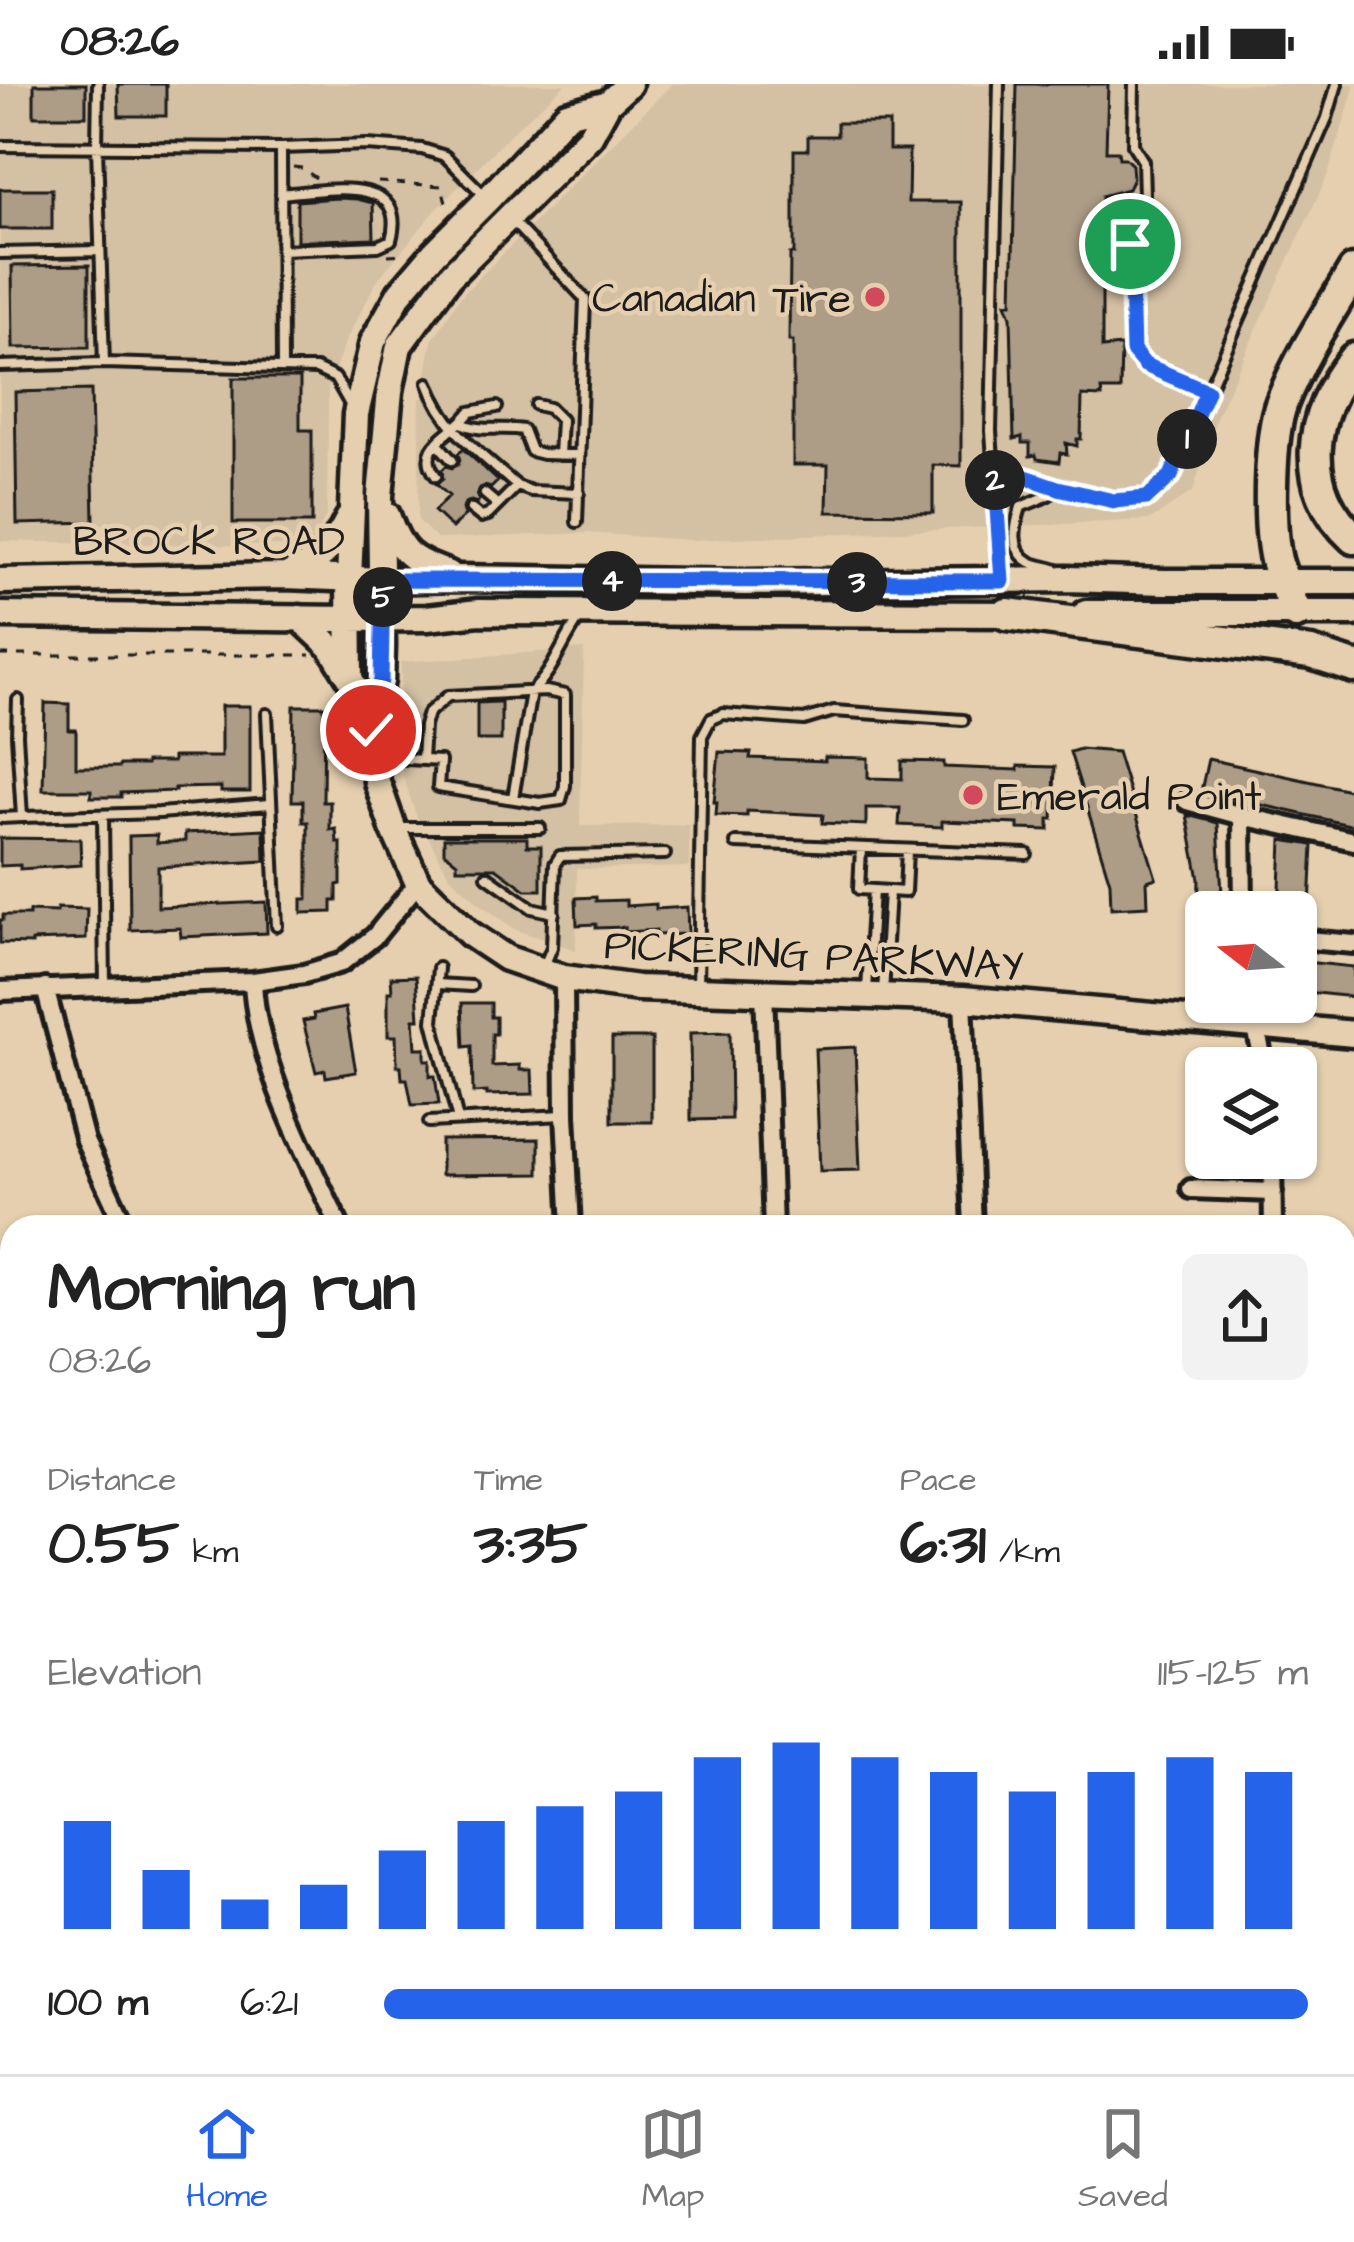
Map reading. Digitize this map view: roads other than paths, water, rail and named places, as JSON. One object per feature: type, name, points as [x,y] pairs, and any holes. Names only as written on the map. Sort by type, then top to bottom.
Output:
[{"type":"highway","points":[[1296,613],[1275,557],[1273,435],[1288,388],[1354,271]]},
{"type":"highway","points":[[1354,359],[1328,393],[1317,430],[1316,464],[1336,522],[1354,538]]},
{"type":"highway","points":[[1007,614],[1311,653],[1354,667]]},
{"type":"main road","name":"PICKERING PARKWAY","points":[[373,719],[350,678],[365,619],[383,580],[380,496],[399,346],[567,114],[608,104],[628,84]]},
{"type":"main road","name":"PICKERING PARKWAY","points":[[498,208],[434,253],[400,293],[373,342],[356,414],[349,579],[381,680],[373,719],[377,782],[418,883],[470,934],[506,958],[554,974],[638,988],[1185,1010]]},
{"type":"main road","points":[[380,496],[396,542],[415,561],[460,578]]},
{"type":"main road","points":[[285,576],[318,560],[336,542],[351,511]]},
{"type":"main road","name":"BROCK ROAD","points":[[0,580],[285,576],[745,583],[1354,582]]},
{"type":"main road","name":"BROCK ROAD","points":[[0,615],[365,619],[479,612],[1354,613]]},
{"type":"main road","points":[[300,617],[331,646],[350,678]]},
{"type":"main road","name":"PICKERING PARKWAY","points":[[1298,1023],[1354,1034]]},
{"type":"street","points":[[1187,801],[1354,841]]},
{"type":"street","points":[[1242,817],[1243,891]]},
{"type":"street","points":[[0,991],[253,981],[304,974],[341,963],[375,936],[418,883]]},
{"type":"street","points":[[1317,941],[1354,944]]},
{"type":"street","points":[[554,974],[571,1215]]},
{"type":"street","points":[[253,981],[254,1002],[280,1096],[335,1215]]},
{"type":"street","points":[[45,988],[85,1142],[119,1215]]},
{"type":"street","points":[[764,991],[773,1215]]},
{"type":"street","points":[[963,999],[973,1215]]},
{"type":"street","points":[[1273,1179],[1273,1215]]},
{"type":"street","points":[[1191,1189],[1273,1192]]},
{"type":"lane","points":[[98,84],[104,362]]},
{"type":"lane","points":[[999,84],[991,431],[1002,581]]},
{"type":"lane","points":[[1134,84],[1132,145],[1143,161],[1144,196],[1130,222],[1133,351],[1145,365],[1207,391]]},
{"type":"lane","points":[[994,466],[1114,501],[1147,498],[1171,476],[1327,118],[1337,84]]},
{"type":"lane","points":[[0,146],[367,145],[422,149],[445,156],[585,299],[577,522]]},
{"type":"lane","points":[[281,148],[282,368]]},
{"type":"lane","points":[[281,194],[368,190],[393,208],[394,229],[391,240],[379,247],[281,250]]},
{"type":"lane","points":[[0,253],[101,251]]},
{"type":"lane","points":[[0,366],[104,362],[316,369],[335,378],[356,414]]},
{"type":"lane","points":[[428,383],[451,428],[517,486],[579,493]]},
{"type":"lane","points":[[536,405],[549,408],[561,420],[560,454]]},
{"type":"lane","points":[[436,476],[428,455],[437,443],[470,412],[497,406]]},
{"type":"lane","points":[[462,423],[475,430],[524,430],[531,451],[579,455]]},
{"type":"lane","points":[[437,443],[452,460]]},
{"type":"lane","points":[[471,509],[481,517],[488,515],[517,486]]},
{"type":"lane","points":[[1058,488],[1051,496],[1021,507],[1014,528],[1016,548],[1028,561],[1052,566],[1067,579]]},
{"type":"lane","points":[[485,494],[498,505]]},
{"type":"lane","points":[[513,798],[531,692],[544,681],[562,642],[584,612]]},
{"type":"lane","points":[[374,757],[422,760],[440,761],[438,787],[540,803],[561,800],[565,695],[546,691],[448,696],[428,713],[422,760]]},
{"type":"lane","points":[[18,700],[22,818]]},
{"type":"lane","points":[[698,990],[701,736],[711,719],[723,714],[804,720],[834,711],[963,720]]},
{"type":"lane","points":[[267,714],[277,926]]},
{"type":"lane","points":[[0,818],[271,804]]},
{"type":"lane","points":[[103,815],[105,987]]},
{"type":"lane","points":[[393,828],[541,828]]},
{"type":"lane","points":[[736,843],[1027,854]]},
{"type":"lane","points":[[861,848],[859,889],[905,892],[907,850]]},
{"type":"lane","points":[[554,974],[555,864],[560,856],[664,854]]},
{"type":"lane","points":[[487,876],[532,908],[554,914]]},
{"type":"lane","points":[[873,890],[875,995]]},
{"type":"lane","points":[[875,995],[889,891]]},
{"type":"lane","points":[[438,968],[434,1021],[458,1120]]},
{"type":"lane","points":[[437,984],[471,986]]},
{"type":"lane","points":[[429,1122],[566,1115]]},
{"type":"place","name":"Canadian Tire","points":[[875,297]]},
{"type":"place","name":"Emerald Point","points":[[973,795]]}]
